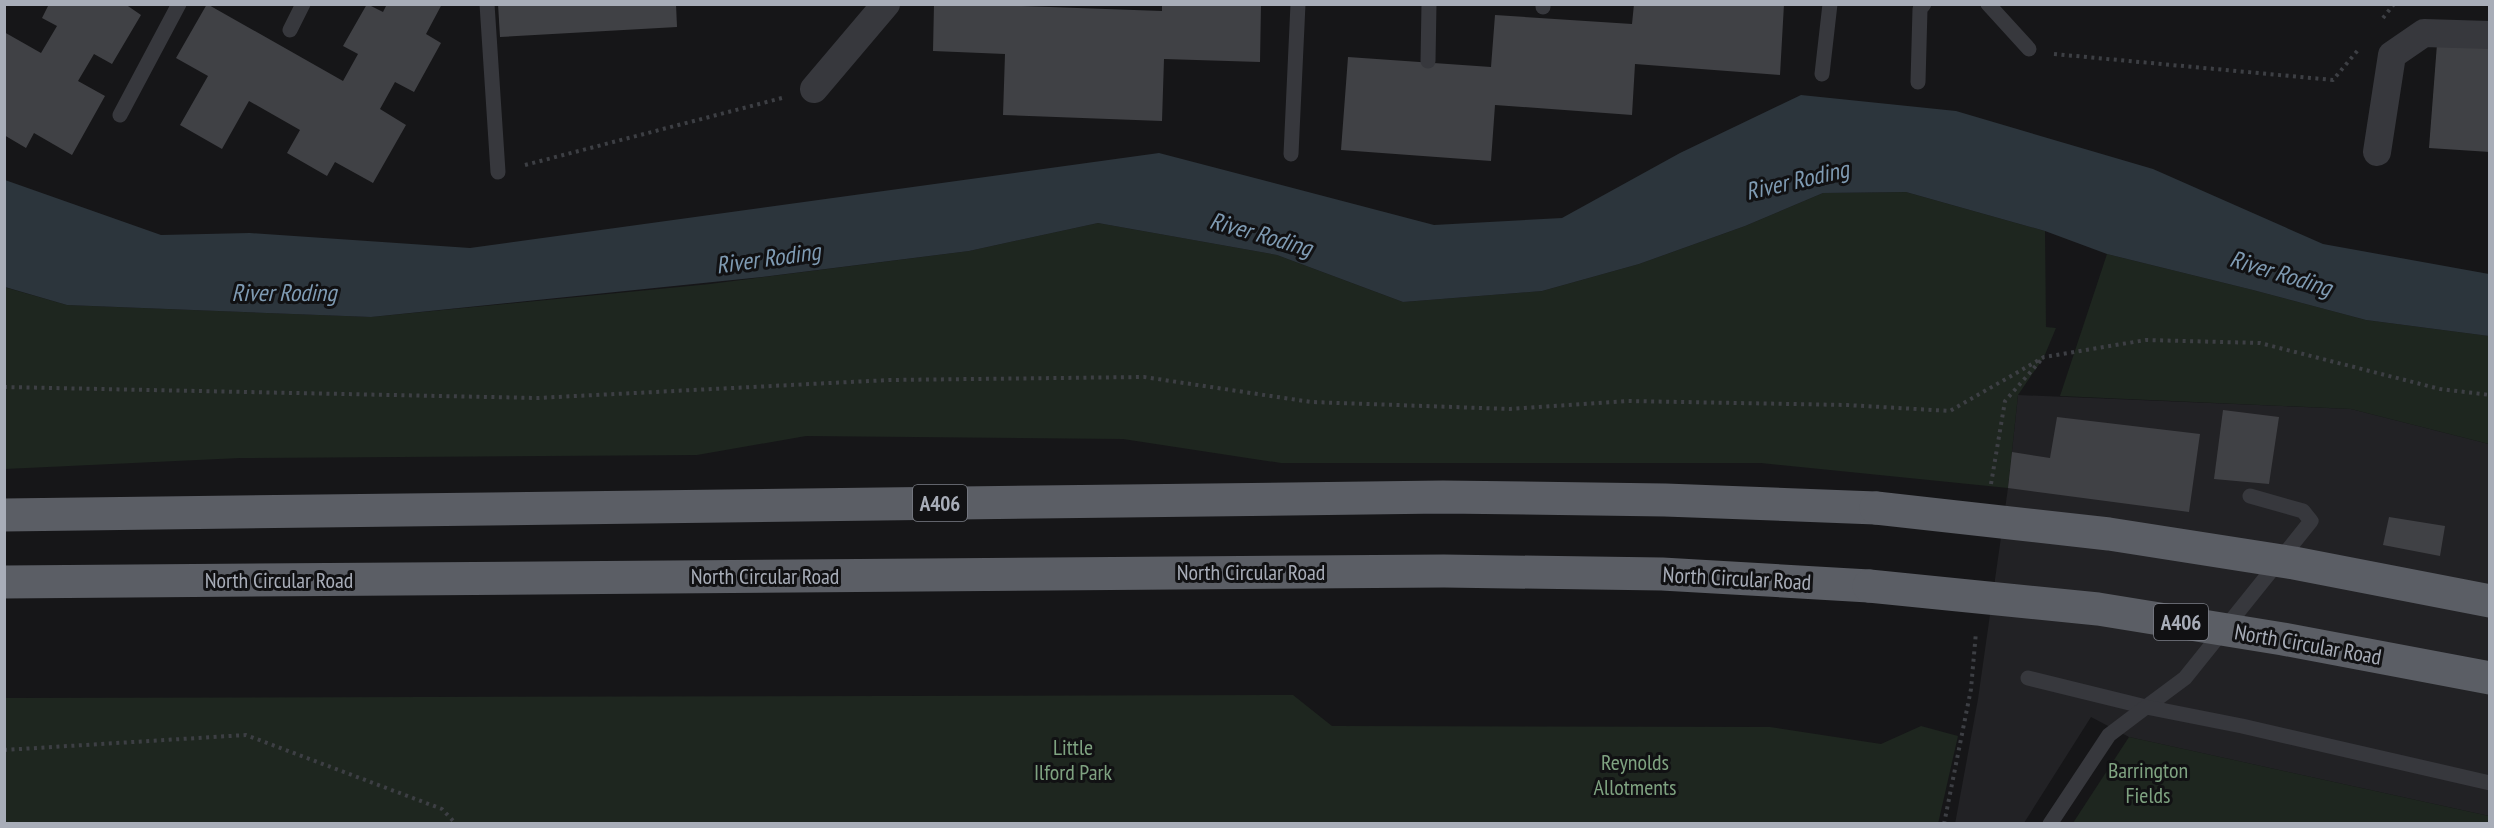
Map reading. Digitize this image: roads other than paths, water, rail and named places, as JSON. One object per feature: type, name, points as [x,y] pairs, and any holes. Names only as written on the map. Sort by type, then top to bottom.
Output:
[{"type":"highway","name":"A406","points":[[4,515],[1443,497],[1665,500],[1876,508],[2109,534],[2294,563],[2490,602]]},
{"type":"highway","name":"North Circular Road","points":[[4,582],[1443,571],[1662,574],[1869,586],[2098,609],[2283,639],[2490,678]]},
{"type":"street","points":[[814,89],[886,4]]},
{"type":"street","points":[[2378,152],[2392,55],[2424,33],[2490,35]]},
{"type":"lane","points":[[120,115],[179,4]]},
{"type":"lane","points":[[290,30],[303,4]]},
{"type":"lane","points":[[487,4],[498,172]]},
{"type":"lane","points":[[1291,154],[1298,4]]},
{"type":"lane","points":[[1428,61],[1429,4]]},
{"type":"lane","points":[[1822,74],[1830,4]]},
{"type":"lane","points":[[1918,82],[1920,9],[1924,4]]},
{"type":"lane","points":[[1988,4],[2029,49]]},
{"type":"lane","points":[[2050,824],[2109,735],[2186,678],[2311,521],[2303,511],[2250,496]]},
{"type":"lane","points":[[2028,678],[2146,707],[2242,726],[2490,783]]},
{"type":"water","name":"River Roding","points":[[1801,95],[1956,111],[2153,169],[2323,244],[2489,274],[2489,336],[2366,320],[2107,254],[2045,231],[1906,192],[1823,193],[1745,226],[1639,264],[1542,291],[1403,302],[1277,255],[1098,223],[969,251],[762,277],[371,317],[67,305],[5,287],[5,180],[161,235],[250,233],[470,248],[1159,153],[1434,225],[1562,218],[1680,153]]},
{"type":"park label","name":"Little Ilford Park","points":[[1073,760]]},
{"type":"park label","name":"Reynolds Allotments","points":[[1635,774]]},
{"type":"park label","name":"Barrington Fields","points":[[2148,782]]}]
